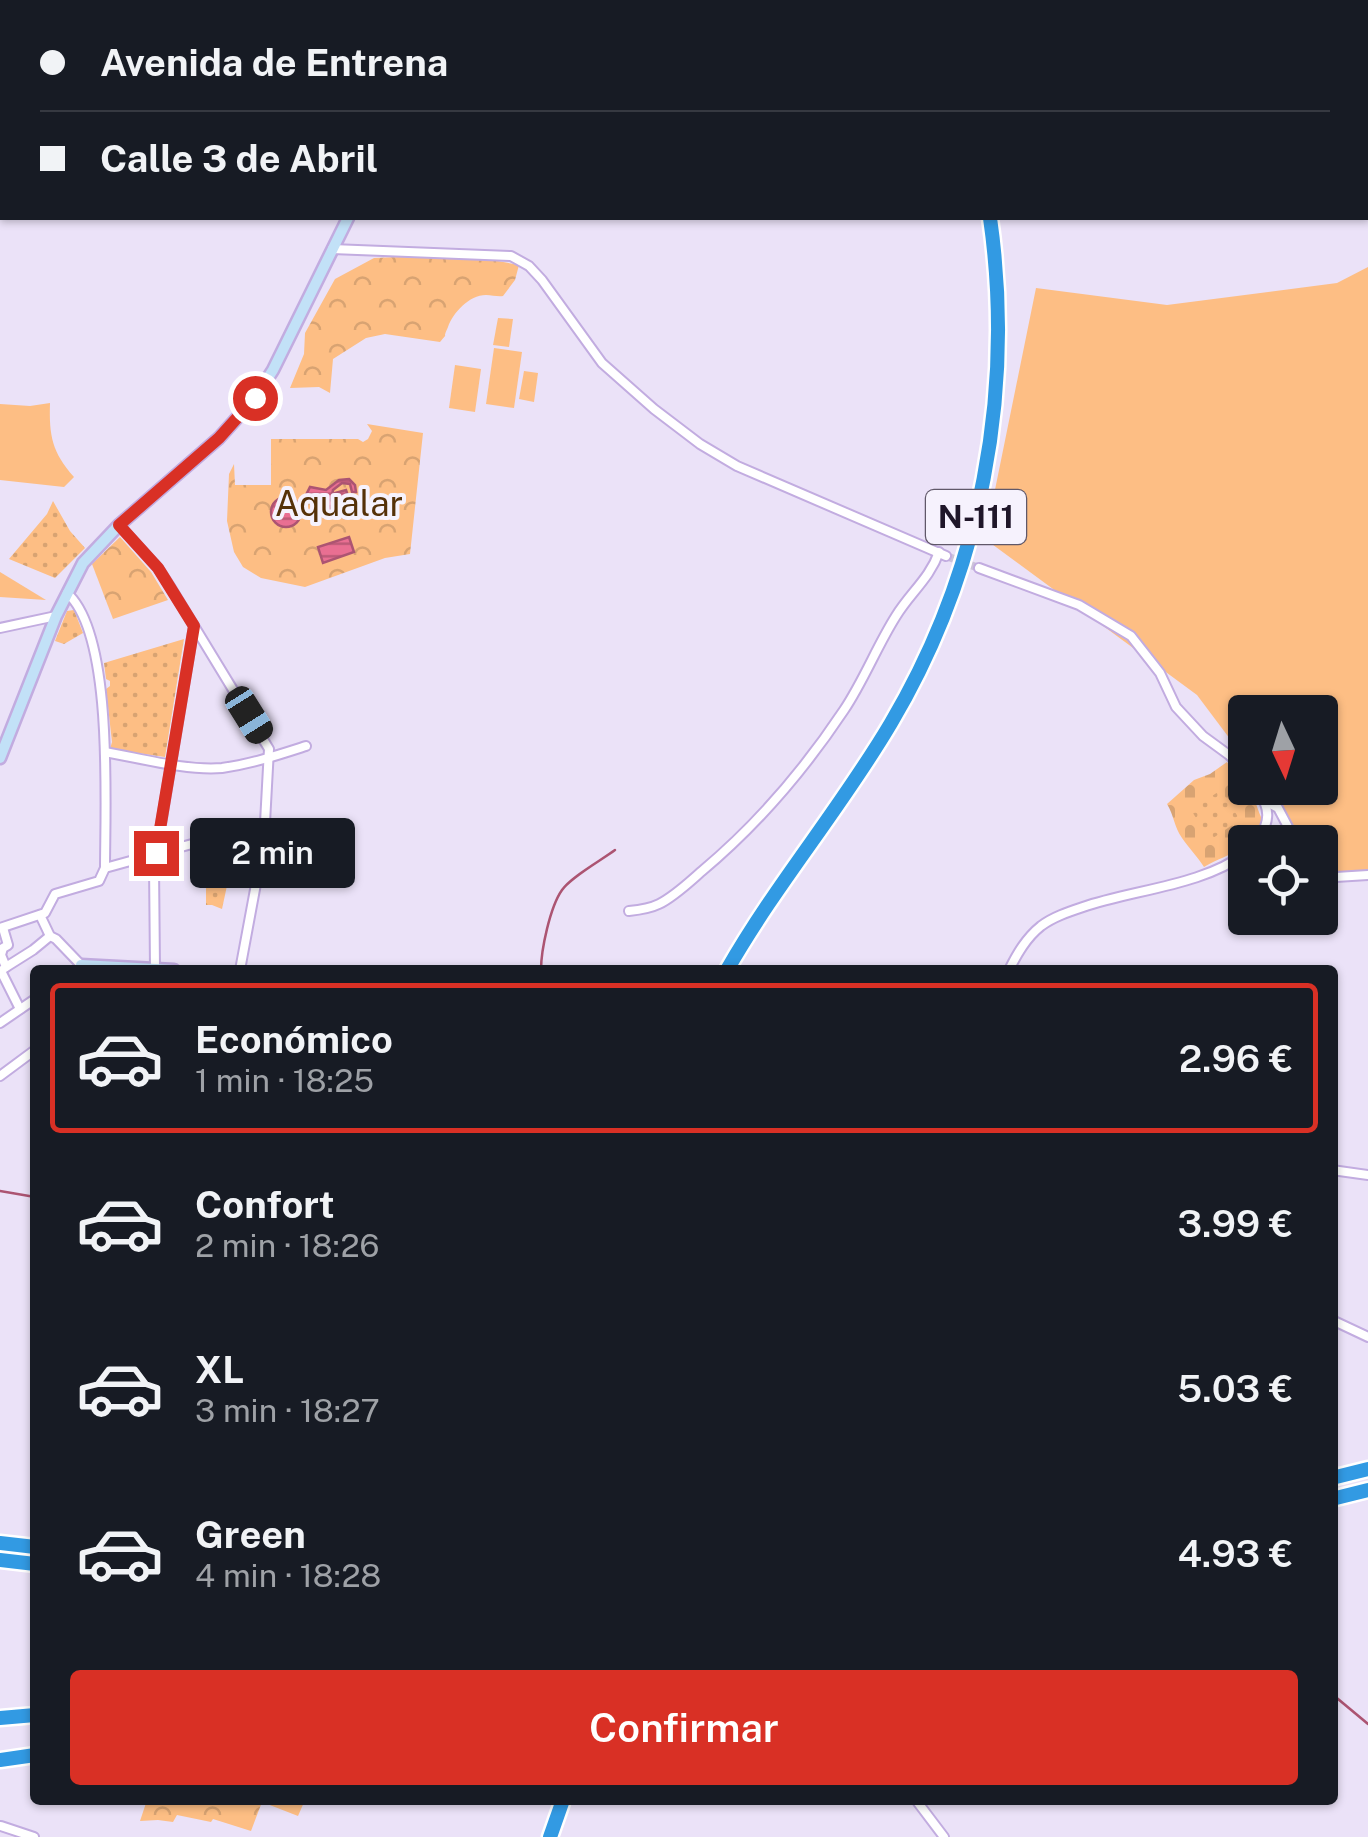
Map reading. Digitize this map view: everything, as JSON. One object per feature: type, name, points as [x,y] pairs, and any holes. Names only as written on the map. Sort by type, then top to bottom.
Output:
[{"type":"highway","name":"N-111","points":[[730,965],[892,722],[935,637],[960,572],[984,480],[996,396],[999,302],[990,220]]},
{"type":"highway","points":[[1338,1476],[1368,1469]]},
{"type":"highway","points":[[1338,1498],[1368,1490]]},
{"type":"highway","points":[[0,1543],[30,1547]]},
{"type":"highway","points":[[0,1560],[30,1563]]},
{"type":"highway","points":[[0,1718],[30,1715]]},
{"type":"highway","points":[[0,1726],[30,1723]]},
{"type":"highway","points":[[0,1750],[30,1751]]},
{"type":"highway","points":[[0,1760],[30,1752]]},
{"type":"highway","points":[[550,1837],[561,1805]]},
{"type":"main road","points":[[0,758],[56,616],[83,563],[119,525],[219,438],[255,398],[273,370],[347,220]]},
{"type":"street","points":[[332,249],[511,256],[542,280],[602,363],[700,444],[737,466],[943,554],[895,618],[845,708],[802,769],[764,813],[670,897],[649,908],[629,910]]},
{"type":"street","points":[[119,525],[158,568],[267,744],[270,758],[265,830],[241,965]]},
{"type":"street","points":[[980,568],[1079,604],[1131,636],[1160,673],[1176,707],[1228,754]]},
{"type":"street","points":[[6,967],[0,956],[8,945],[2,928],[45,913],[55,894],[98,881],[105,868],[102,694],[97,660],[82,614],[67,594]]},
{"type":"street","points":[[0,628],[56,616]]},
{"type":"street","points":[[156,965],[154,870],[194,626]]},
{"type":"street","points":[[105,752],[217,768],[270,758],[306,746]]},
{"type":"street","points":[[1272,805],[1287,825]]},
{"type":"street","points":[[105,868],[210,839],[265,830]]},
{"type":"street","points":[[1012,965],[1022,946],[1041,926],[1062,914],[1205,874],[1228,864]]},
{"type":"street","points":[[1338,876],[1368,874]]},
{"type":"street","points":[[37,916],[77,965]]},
{"type":"street","points":[[20,1009],[1,971],[50,936]]},
{"type":"street","points":[[0,1023],[30,1003]]},
{"type":"street","points":[[0,1076],[30,1054]]},
{"type":"street","points":[[1338,1171],[1368,1174]]},
{"type":"street","points":[[1338,1323],[1368,1337]]},
{"type":"street","points":[[920,1805],[944,1837]]},
{"type":"street","points":[[1,1826],[34,1837]]},
{"type":"green space","points":[[374,258],[487,259],[519,265],[515,280],[503,296],[486,295],[468,301],[454,316],[440,342],[385,334],[366,338],[333,359],[330,393],[319,387],[290,388],[304,354],[305,333],[335,279]]},
{"type":"green space","points":[[1368,267],[1368,875],[1338,878],[1338,825],[1293,825],[1279,805],[1338,805],[1338,695],[1228,695],[1228,736],[1197,695],[985,539],[1036,288],[1167,305],[1337,283]]},
{"type":"green space","points":[[498,318],[513,319],[509,347],[493,345]]},
{"type":"green space","points":[[494,348],[522,352],[514,408],[486,404]]},
{"type":"green space","points":[[455,365],[481,369],[475,412],[449,408]]},
{"type":"green space","points":[[524,371],[538,373],[534,402],[519,399]]},
{"type":"green space","points":[[50,403],[53,443],[74,477],[64,487],[0,480],[0,404]]},
{"type":"green space","name":"Aqualar","points":[[367,424],[423,433],[410,554],[385,558],[305,587],[261,578],[243,567],[234,552],[227,521],[229,474],[234,464],[235,485],[271,485],[271,439],[363,442],[372,431]]},
{"type":"green space","points":[[53,501],[85,548],[55,578],[9,559],[47,514]]},
{"type":"green space","points":[[120,537],[151,572],[168,600],[113,619],[92,564]]},
{"type":"green space","points":[[0,572],[46,600],[0,597]]},
{"type":"green space","points":[[74,610],[83,633],[64,644],[55,641],[67,611]]},
{"type":"green space","points":[[184,639],[165,757],[110,749],[106,689],[110,681],[106,679],[104,663]]},
{"type":"green space","points":[[1227,762],[1228,805],[1256,805],[1265,825],[1228,825],[1228,855],[1204,867],[1179,834],[1167,804],[1194,780]]},
{"type":"green space","points":[[1221,790],[1240,820],[1210,840],[1191,810]]},
{"type":"green space","points":[[232,861],[222,909],[206,905],[206,873],[216,872],[215,864]]},
{"type":"green space","points":[[145,1805],[261,1805],[251,1831],[213,1819],[211,1822],[177,1815],[173,1822],[140,1821]]},
{"type":"green space","points":[[270,1805],[303,1805],[298,1816]]},
{"type":"shaded area","points":[[349,479],[356,492],[352,492],[350,484],[342,483],[333,490],[331,500],[334,505],[335,493],[346,490],[353,510],[346,512],[344,506],[336,509],[344,514],[353,514],[358,508],[354,500],[358,499],[362,513],[357,518],[344,518],[331,509],[330,516],[324,517],[320,505],[306,495],[310,487],[326,490],[339,480]]},
{"type":"shaded area","name":"Aqualar","points":[[286,497],[297,501],[301,512],[297,523],[286,527],[275,523],[271,512],[275,501]]},
{"type":"shaded area","name":"Aqualar","points":[[349,537],[354,552],[323,563],[318,547]]},
{"type":"waterway","points":[[542,965],[547,929],[562,890],[615,850]]},
{"type":"waterway","points":[[0,1191],[30,1196]]},
{"type":"waterway","points":[[1338,1699],[1368,1724]]},
{"type":"tunnel","points":[[946,556],[979,568]]},
{"type":"route","points":[[156,853],[194,626],[158,568],[119,525],[219,438],[255,398]]}]
